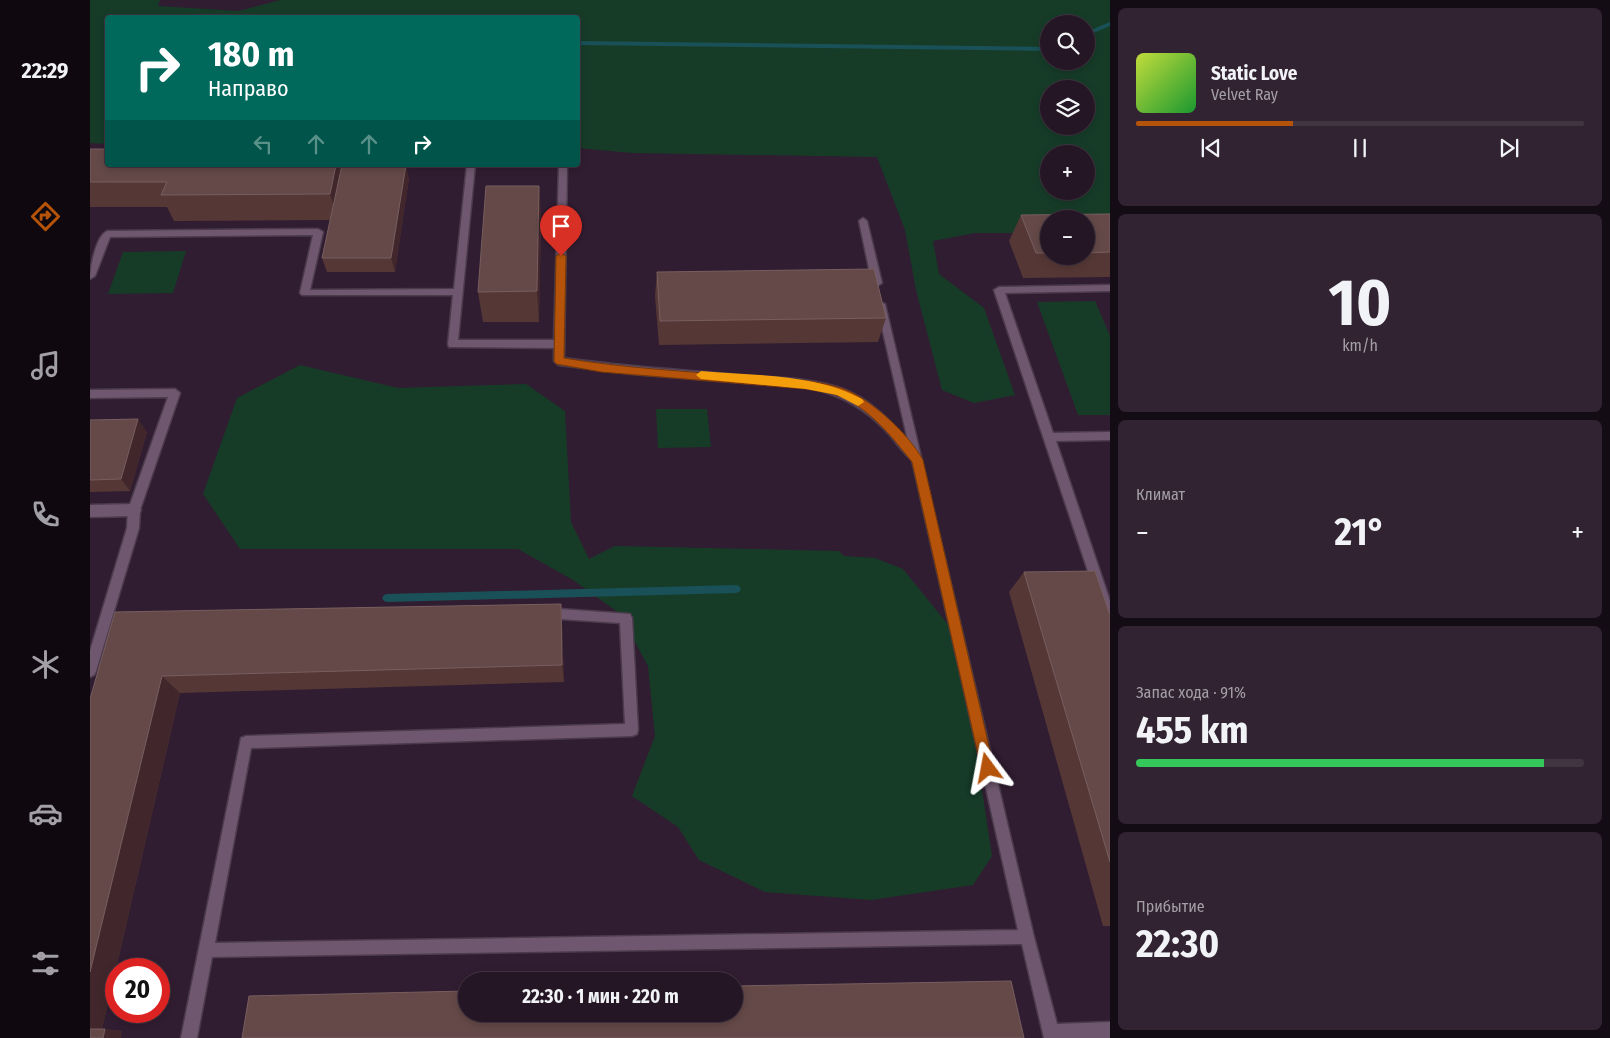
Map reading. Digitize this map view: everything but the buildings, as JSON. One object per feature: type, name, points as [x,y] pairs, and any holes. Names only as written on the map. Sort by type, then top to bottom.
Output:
[{"type":"street","points":[[90,511],[134,510]]},
{"type":"lane","points":[[471,167],[453,344],[559,344]]},
{"type":"lane","points":[[562,167],[559,361],[601,368],[806,385],[840,392],[863,404],[894,432],[917,460]]},
{"type":"lane","points":[[863,221],[1027,937],[1052,1035],[1110,1030]]},
{"type":"lane","points":[[90,276],[107,234],[318,232],[305,293],[459,292]]},
{"type":"lane","points":[[1110,288],[999,290],[1110,619]]},
{"type":"lane","points":[[90,394],[175,393],[134,510],[133,528],[90,671]]},
{"type":"lane","points":[[1049,437],[1110,436]]},
{"type":"lane","points":[[189,1038],[246,742],[632,730],[626,618],[560,614]]},
{"type":"lane","points":[[206,950],[1027,937]]},
{"type":"green space","points":[[90,0],[160,0],[158,6],[239,11],[280,0],[1110,0],[1110,232],[1095,224],[1095,210],[1040,210],[1040,233],[975,233],[933,241],[939,274],[984,308],[1015,395],[974,403],[942,390],[916,290],[905,230],[877,157],[632,153],[580,148],[580,15],[105,15],[105,144],[90,143]]},
{"type":"green space","points":[[186,251],[173,293],[108,294],[123,252]]},
{"type":"green space","points":[[1095,301],[1110,336],[1110,415],[1078,415],[1037,302]]},
{"type":"green space","points":[[300,365],[398,388],[526,384],[565,411],[571,522],[589,559],[615,546],[839,551],[844,556],[875,558],[903,569],[959,638],[992,856],[973,885],[871,900],[765,892],[699,860],[678,827],[632,796],[655,736],[648,666],[619,613],[573,580],[518,549],[240,549],[203,494],[237,398]]},
{"type":"green space","points":[[656,409],[707,409],[711,447],[658,448]]},
{"type":"waterway","points":[[1095,30],[1110,24]]},
{"type":"waterway","points":[[580,43],[1040,49]]},
{"type":"waterway","points":[[387,598],[736,589]]},
{"type":"slow traffic","points":[[701,375],[806,385],[840,392],[858,402]]},
{"type":"route","points":[[561,256],[559,361],[601,368],[625,368],[806,385],[840,392],[863,404],[894,432],[917,460],[988,768]]}]
